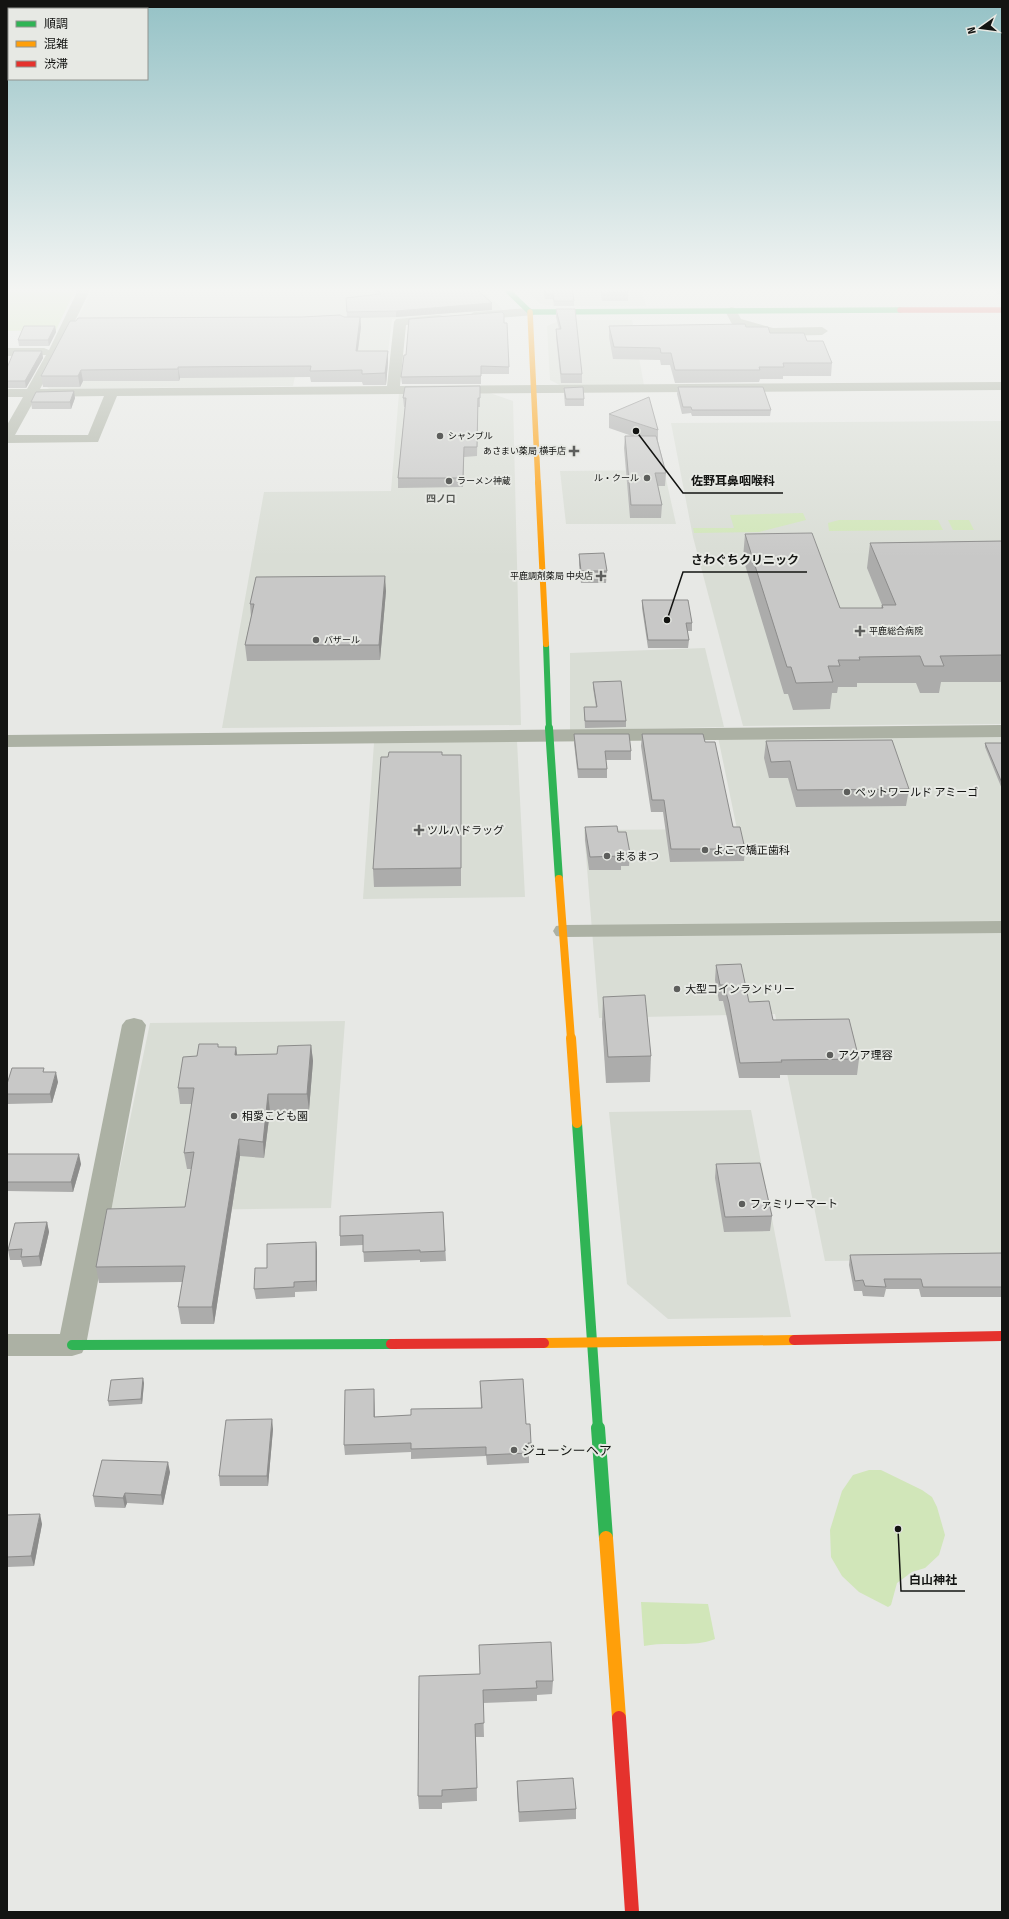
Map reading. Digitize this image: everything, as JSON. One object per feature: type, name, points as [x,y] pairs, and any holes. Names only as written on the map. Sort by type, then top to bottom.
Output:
[{"type":"street","points":[[39,378],[7,438],[93,439],[112,392]]},
{"type":"street","points":[[394,391],[395,378]]},
{"type":"street","points":[[532,378],[542,537],[548,737],[564,931],[632,1912]]},
{"type":"street","points":[[7,393],[1002,386]]},
{"type":"street","points":[[7,741],[548,737],[1002,731]]},
{"type":"street","points":[[564,931],[1002,927]]},
{"type":"street","points":[[72,1345],[134,1025]]},
{"type":"street","points":[[7,1345],[593,1343],[1002,1336]]},
{"type":"shaded area","points":[[49,378],[295,378],[293,386],[49,389],[45,385]]},
{"type":"shaded area","points":[[550,378],[643,378],[644,385],[560,385],[550,380]]},
{"type":"shaded area","points":[[399,393],[490,393],[513,401],[521,725],[222,728],[264,492],[391,491]]},
{"type":"shaded area","name":"平鹿総合病院","points":[[1002,421],[1002,724],[743,726],[693,537],[671,423]]},
{"type":"shaded area","points":[[664,470],[676,524],[566,524],[560,471]]},
{"type":"shaded area","points":[[705,648],[724,727],[570,730],[570,653]]},
{"type":"shaded area","points":[[1002,735],[1002,1259],[825,1261],[775,1014],[599,1018],[584,830],[737,829],[718,737]]},
{"type":"shaded area","points":[[517,741],[525,897],[363,899],[374,743]]},
{"type":"shaded area","name":"相愛こども園","points":[[345,1021],[331,1208],[111,1211],[150,1023]]},
{"type":"shaded area","points":[[751,1110],[791,1317],[668,1319],[627,1284],[609,1112]]},
{"type":"green space","points":[[803,513],[806,520],[759,532],[694,533],[693,528],[734,528],[730,515]]},
{"type":"green space","points":[[839,520],[938,520],[943,530],[829,531],[828,523]]},
{"type":"green space","points":[[948,520],[969,520],[974,530],[953,530]]},
{"type":"green space","points":[[869,1470],[881,1470],[922,1490],[932,1497],[937,1507],[945,1535],[939,1555],[925,1568],[912,1572],[897,1583],[891,1605],[888,1607],[859,1592],[842,1576],[831,1557],[830,1530],[842,1491],[853,1475]]},
{"type":"green space","points":[[641,1602],[708,1604],[715,1639],[707,1642],[689,1644],[644,1646]]},
{"type":"building","points":[[7,378],[27,378],[25,381],[7,381]]},
{"type":"building","points":[[480,386],[480,398],[478,398],[477,447],[464,447],[463,478],[398,478],[406,398],[403,398],[405,387]]},
{"type":"building","points":[[583,387],[584,399],[566,399],[564,388]]},
{"type":"building","points":[[678,387],[763,387],[771,410],[692,410],[691,407],[683,407]]},
{"type":"building","points":[[74,391],[70,402],[31,402],[36,392]]},
{"type":"building","points":[[649,397],[658,430],[609,414]]},
{"type":"building","points":[[625,436],[656,436],[666,473],[655,473],[662,505],[631,505]]},
{"type":"building","points":[[812,533],[840,608],[883,608],[882,605],[896,605],[870,543],[1002,541],[1002,655],[940,656],[944,666],[924,666],[920,656],[859,657],[860,660],[838,660],[840,666],[828,666],[833,682],[796,683],[791,667],[787,667],[745,534]]},
{"type":"building","points":[[604,553],[607,571],[581,571],[579,554]]},
{"type":"building","name":"バザール","points":[[385,576],[379,645],[245,645],[254,604],[250,604],[256,577]]},
{"type":"building","points":[[642,600],[688,600],[692,623],[686,623],[689,640],[648,640]]},
{"type":"building","points":[[621,681],[626,721],[585,721],[584,707],[597,707],[593,682]]},
{"type":"building","points":[[574,734],[629,734],[631,751],[605,751],[607,769],[578,769]]},
{"type":"building","points":[[642,734],[703,734],[705,742],[715,742],[733,827],[740,827],[745,849],[671,849],[664,800],[652,800]]},
{"type":"building","points":[[892,740],[909,789],[797,790],[790,761],[771,762],[766,741]]},
{"type":"building","points":[[985,743],[1002,743],[1002,783]]},
{"type":"building","name":"ツルハドラッグ","points":[[389,752],[442,752],[442,755],[461,755],[461,868],[373,869],[381,757],[388,757]]},
{"type":"building","points":[[617,826],[618,832],[626,832],[630,853],[621,853],[621,856],[590,857],[585,827]]},
{"type":"building","points":[[741,964],[749,1002],[769,1001],[773,1020],[849,1019],[859,1059],[781,1060],[782,1062],[740,1063],[729,1003],[724,985],[720,985],[716,965]]},
{"type":"building","points":[[645,995],[651,1056],[608,1057],[603,997]]},
{"type":"building","points":[[199,1044],[218,1044],[218,1047],[236,1047],[235,1055],[277,1054],[278,1046],[311,1045],[307,1094],[268,1094],[263,1142],[239,1139],[212,1307],[178,1307],[185,1266],[96,1267],[107,1209],[185,1207],[194,1152],[184,1153],[194,1088],[178,1088],[183,1057],[197,1056]]},
{"type":"building","points":[[12,1068],[44,1068],[43,1072],[56,1072],[50,1094],[7,1094],[7,1084]]},
{"type":"building","points":[[7,1154],[79,1154],[71,1182],[7,1182]]},
{"type":"building","name":"ファミリーマート","points":[[760,1163],[772,1216],[725,1217],[716,1164]]},
{"type":"building","points":[[443,1212],[445,1251],[420,1252],[420,1250],[363,1252],[363,1235],[340,1236],[340,1216]]},
{"type":"building","points":[[47,1222],[39,1256],[21,1257],[22,1249],[8,1250],[15,1223]]},
{"type":"building","points":[[316,1242],[316,1281],[294,1282],[294,1287],[254,1289],[255,1268],[267,1268],[267,1244]]},
{"type":"building","points":[[1002,1253],[1002,1287],[923,1287],[921,1279],[884,1279],[886,1287],[865,1286],[863,1280],[855,1281],[850,1255]]},
{"type":"building","points":[[143,1378],[141,1399],[108,1401],[111,1380]]},
{"type":"building","points":[[523,1379],[526,1424],[530,1424],[531,1443],[528,1443],[529,1453],[486,1455],[486,1447],[411,1449],[411,1443],[344,1445],[345,1390],[374,1389],[374,1417],[411,1415],[411,1409],[482,1408],[480,1381]]},
{"type":"building","points":[[272,1419],[267,1476],[219,1476],[226,1420]]},
{"type":"building","points":[[102,1460],[168,1462],[161,1495],[125,1493],[123,1498],[93,1496]]},
{"type":"building","points":[[40,1514],[31,1556],[7,1557],[7,1515]]},
{"type":"building","points":[[551,1642],[553,1681],[536,1681],[537,1688],[483,1690],[484,1723],[475,1724],[477,1788],[442,1790],[442,1796],[418,1796],[419,1676],[480,1674],[479,1645]]},
{"type":"building","points":[[573,1778],[576,1809],[519,1812],[517,1781]]},
{"type":"traffic: fast","points":[[546,644],[549,737],[559,879]]},
{"type":"traffic: fast","points":[[577,1123],[606,1538]]},
{"type":"traffic: fast","points":[[72,1345],[391,1344]]},
{"type":"traffic: slow","points":[[533,378],[546,644]]},
{"type":"traffic: slow","points":[[559,879],[577,1123]]},
{"type":"traffic: slow","points":[[544,1343],[794,1340]]},
{"type":"traffic: slow","points":[[606,1538],[619,1718]]},
{"type":"traffic: jam","points":[[794,1340],[1002,1336]]},
{"type":"traffic: jam","points":[[391,1344],[544,1343]]},
{"type":"traffic: jam","points":[[619,1718],[632,1912]]},
{"type":"place","name":"佐野耳鼻咽喉科","points":[[636,431]]},
{"type":"place","name":"シャンブル","points":[[440,436]]},
{"type":"place","name":"あさまい薬局 横手店","points":[[574,451]]},
{"type":"place","name":"ル・クール","points":[[647,478]]},
{"type":"place","name":"ラーメン神蔵","points":[[449,481]]},
{"type":"place","name":"平鹿調剤薬局 中央店","points":[[601,576]]},
{"type":"place","name":"さわぐちクリニック","points":[[667,620]]},
{"type":"place","name":"平鹿総合病院","points":[[860,631]]},
{"type":"place","name":"バザール","points":[[316,640]]},
{"type":"place","name":"ペットワールド アミーゴ","points":[[847,792]]},
{"type":"place","name":"ツルハドラッグ","points":[[419,830]]},
{"type":"place","name":"よこて矯正歯科","points":[[705,850]]},
{"type":"place","name":"まるまつ","points":[[607,856]]},
{"type":"place","name":"大型コインランドリー","points":[[677,989]]},
{"type":"place","name":"アクア理容","points":[[830,1055]]},
{"type":"place","name":"相愛こども園","points":[[234,1116]]},
{"type":"place","name":"ファミリーマート","points":[[742,1204]]},
{"type":"place","name":"ジューシーヘア","points":[[514,1450]]},
{"type":"place","name":"白山神社","points":[[898,1529]]},
{"type":"district","name":"四ノ口","points":[[441,498]]}]
